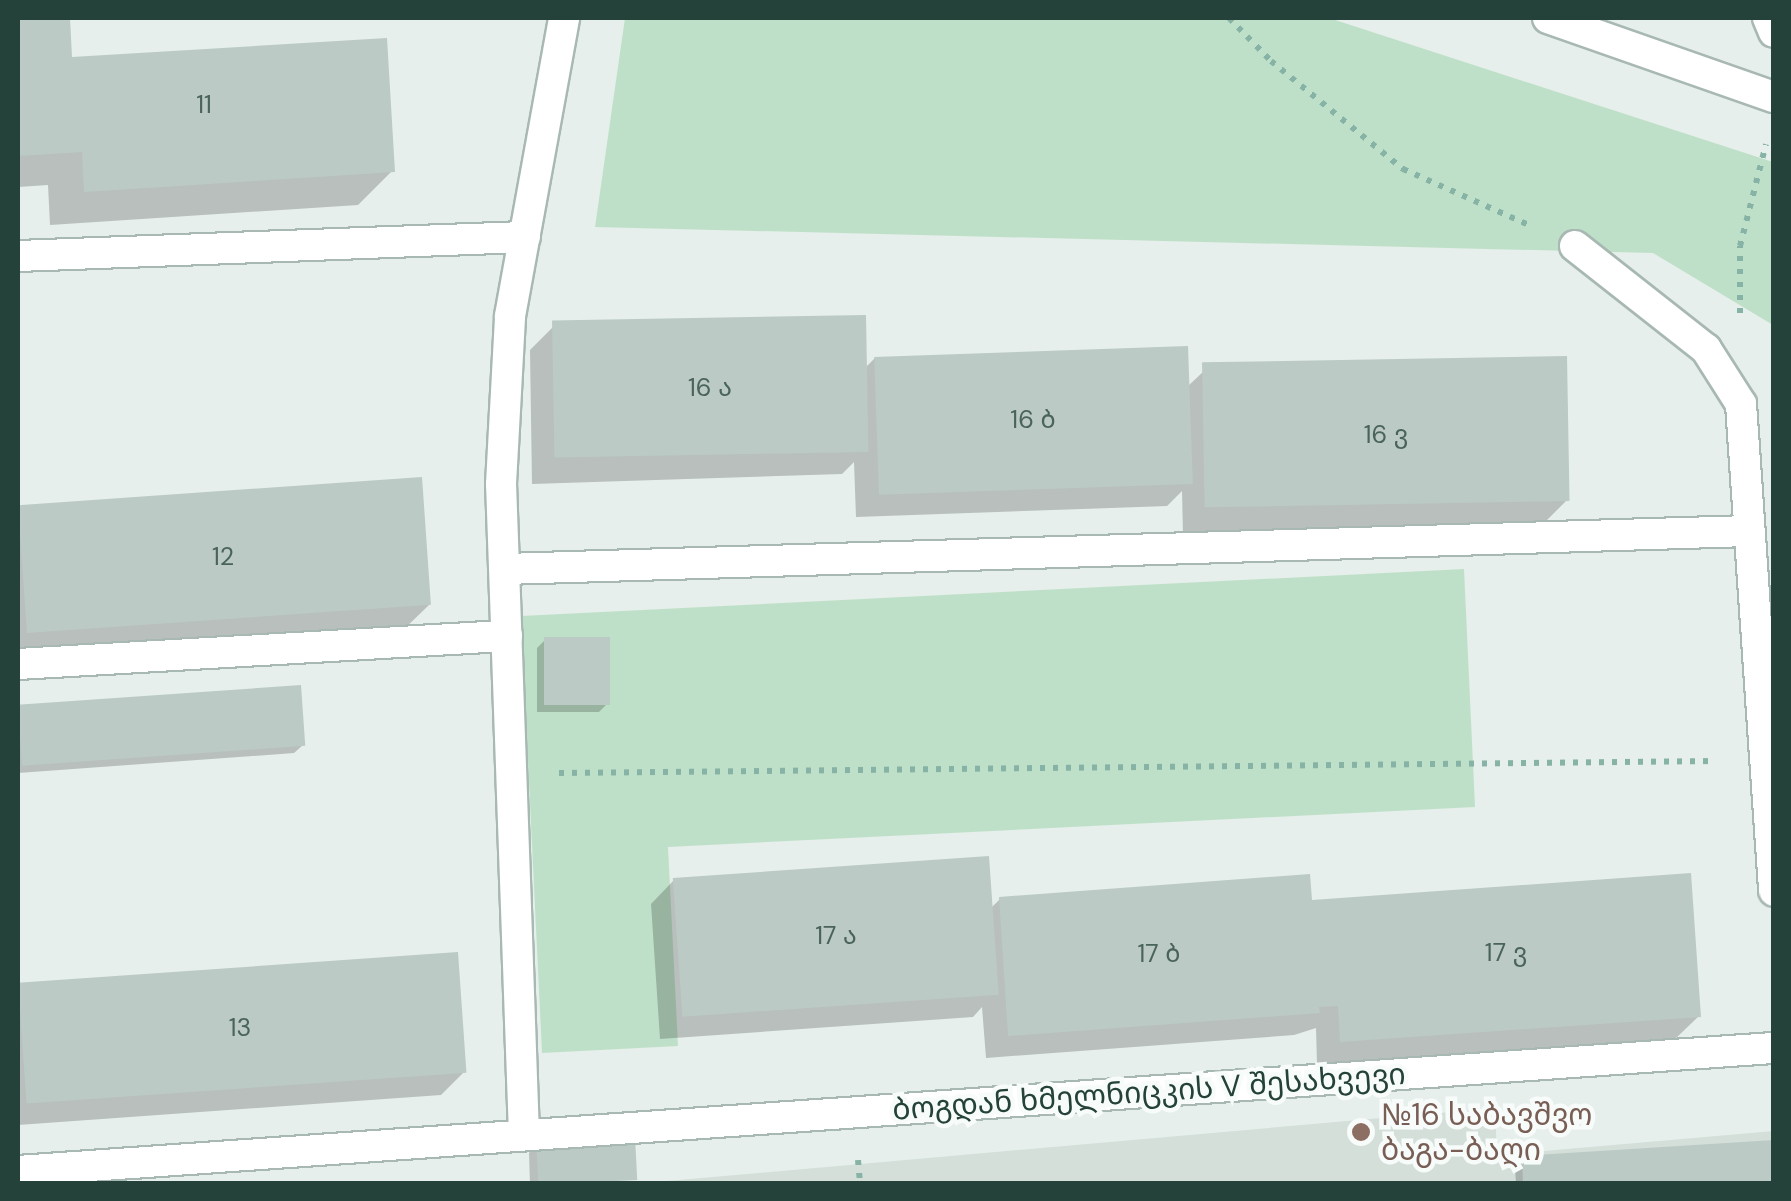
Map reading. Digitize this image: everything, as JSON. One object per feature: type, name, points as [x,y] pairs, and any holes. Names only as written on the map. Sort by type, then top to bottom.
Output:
[{"type":"main road","points":[[524,1136],[501,484],[510,316],[564,18]]},
{"type":"main road","points":[[1548,18],[1774,97]]},
{"type":"main road","points":[[1768,18],[1774,32]]},
{"type":"main road","points":[[18,256],[524,237]]},
{"type":"main road","points":[[1576,246],[1706,349],[1741,404],[1762,760],[1774,892]]},
{"type":"main road","points":[[505,570],[1749,531]]},
{"type":"main road","points":[[18,664],[507,636]]},
{"type":"main road","name":"ბოგდან ხმელნიცკის V შესახვევი","points":[[18,1170],[1774,1048]]},
{"type":"path","points":[[1229,18],[1271,61],[1403,170],[1576,246]]},
{"type":"path","points":[[1741,404],[1740,246],[1769,134]]},
{"type":"path","points":[[512,774],[1762,760]]},
{"type":"shaded area","name":"№16 საბავშვო ბაგა-ბაღი","points":[[1495,1108],[1497,1155],[1774,1131],[1773,1184],[633,1184]]},
{"type":"green space","points":[[625,18],[1329,18],[1773,162],[1773,325],[1653,253],[595,227]]},
{"type":"green space","points":[[1464,569],[1475,807],[668,847],[678,1046],[542,1053],[521,616]]},
{"type":"building","points":[[18,18],[70,18],[72,57],[387,38],[395,172],[84,192],[82,152],[18,156]]},
{"type":"building","points":[[866,315],[868,452],[554,457],[552,320]]},
{"type":"building","points":[[1188,346],[1193,484],[879,495],[874,357]]},
{"type":"building","points":[[1567,356],[1570,501],[1205,507],[1202,362]]},
{"type":"building","points":[[422,477],[431,605],[27,633],[18,505]]},
{"type":"building","points":[[544,637],[610,637],[610,705],[544,705]]},
{"type":"building","points":[[301,685],[305,746],[22,766],[18,705]]},
{"type":"building","points":[[989,856],[999,995],[682,1017],[673,878]]},
{"type":"building","points":[[1691,873],[1701,1017],[1340,1042],[1338,1006],[1319,1007],[1320,1013],[1008,1036],[999,897],[1310,874],[1312,900]]},
{"type":"building","points":[[458,952],[466,1073],[27,1103],[18,983]]},
{"type":"building","points":[[635,1137],[637,1180],[538,1184],[536,1142]]},
{"type":"building","points":[[1774,1140],[1774,1184],[1523,1184],[1522,1156]]},
{"type":"place","name":"№16 საბავშვო ბაგა-ბაღი","points":[[1361,1132]]}]
